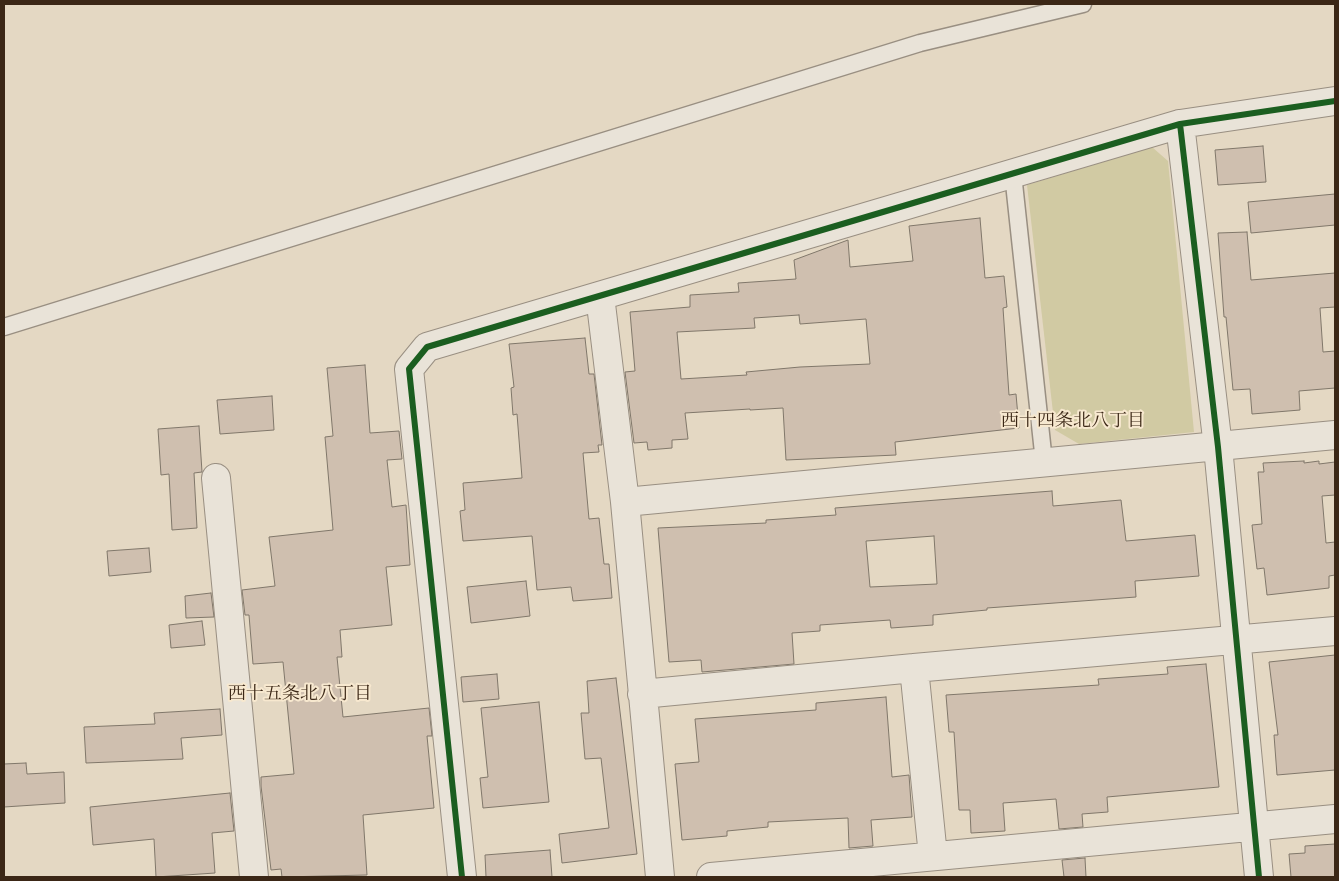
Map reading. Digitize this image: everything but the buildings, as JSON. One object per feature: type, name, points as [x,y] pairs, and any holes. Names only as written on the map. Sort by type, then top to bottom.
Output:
[{"type":"street","points":[[462,877],[409,369],[427,347],[1180,124],[1335,101]]},
{"type":"street","points":[[1180,124],[1218,447],[1259,877]]},
{"type":"street","points":[[600,296],[624,502],[660,877]]},
{"type":"street","points":[[624,502],[1335,435]]},
{"type":"street","points":[[216,478],[254,877]]},
{"type":"street","points":[[642,694],[1335,631]]},
{"type":"street","points":[[914,668],[933,856]]},
{"type":"street","points":[[711,877],[1335,819]]},
{"type":"lane","points":[[4,327],[920,42],[1083,4]]},
{"type":"lane","points":[[1013,174],[1044,462]]},
{"type":"shaded area","points":[[1152,147],[1168,161],[1194,432],[1079,444],[1055,430],[1027,185]]},
{"type":"cycle path","points":[[462,877],[409,369],[427,347],[1180,124],[1335,101]]},
{"type":"cycle path","points":[[1180,124],[1218,447],[1259,877]]},
{"type":"district","name":"西十四条北八丁目","points":[[1073,422]]},
{"type":"district","name":"西十五条北八丁目","points":[[300,695]]}]
